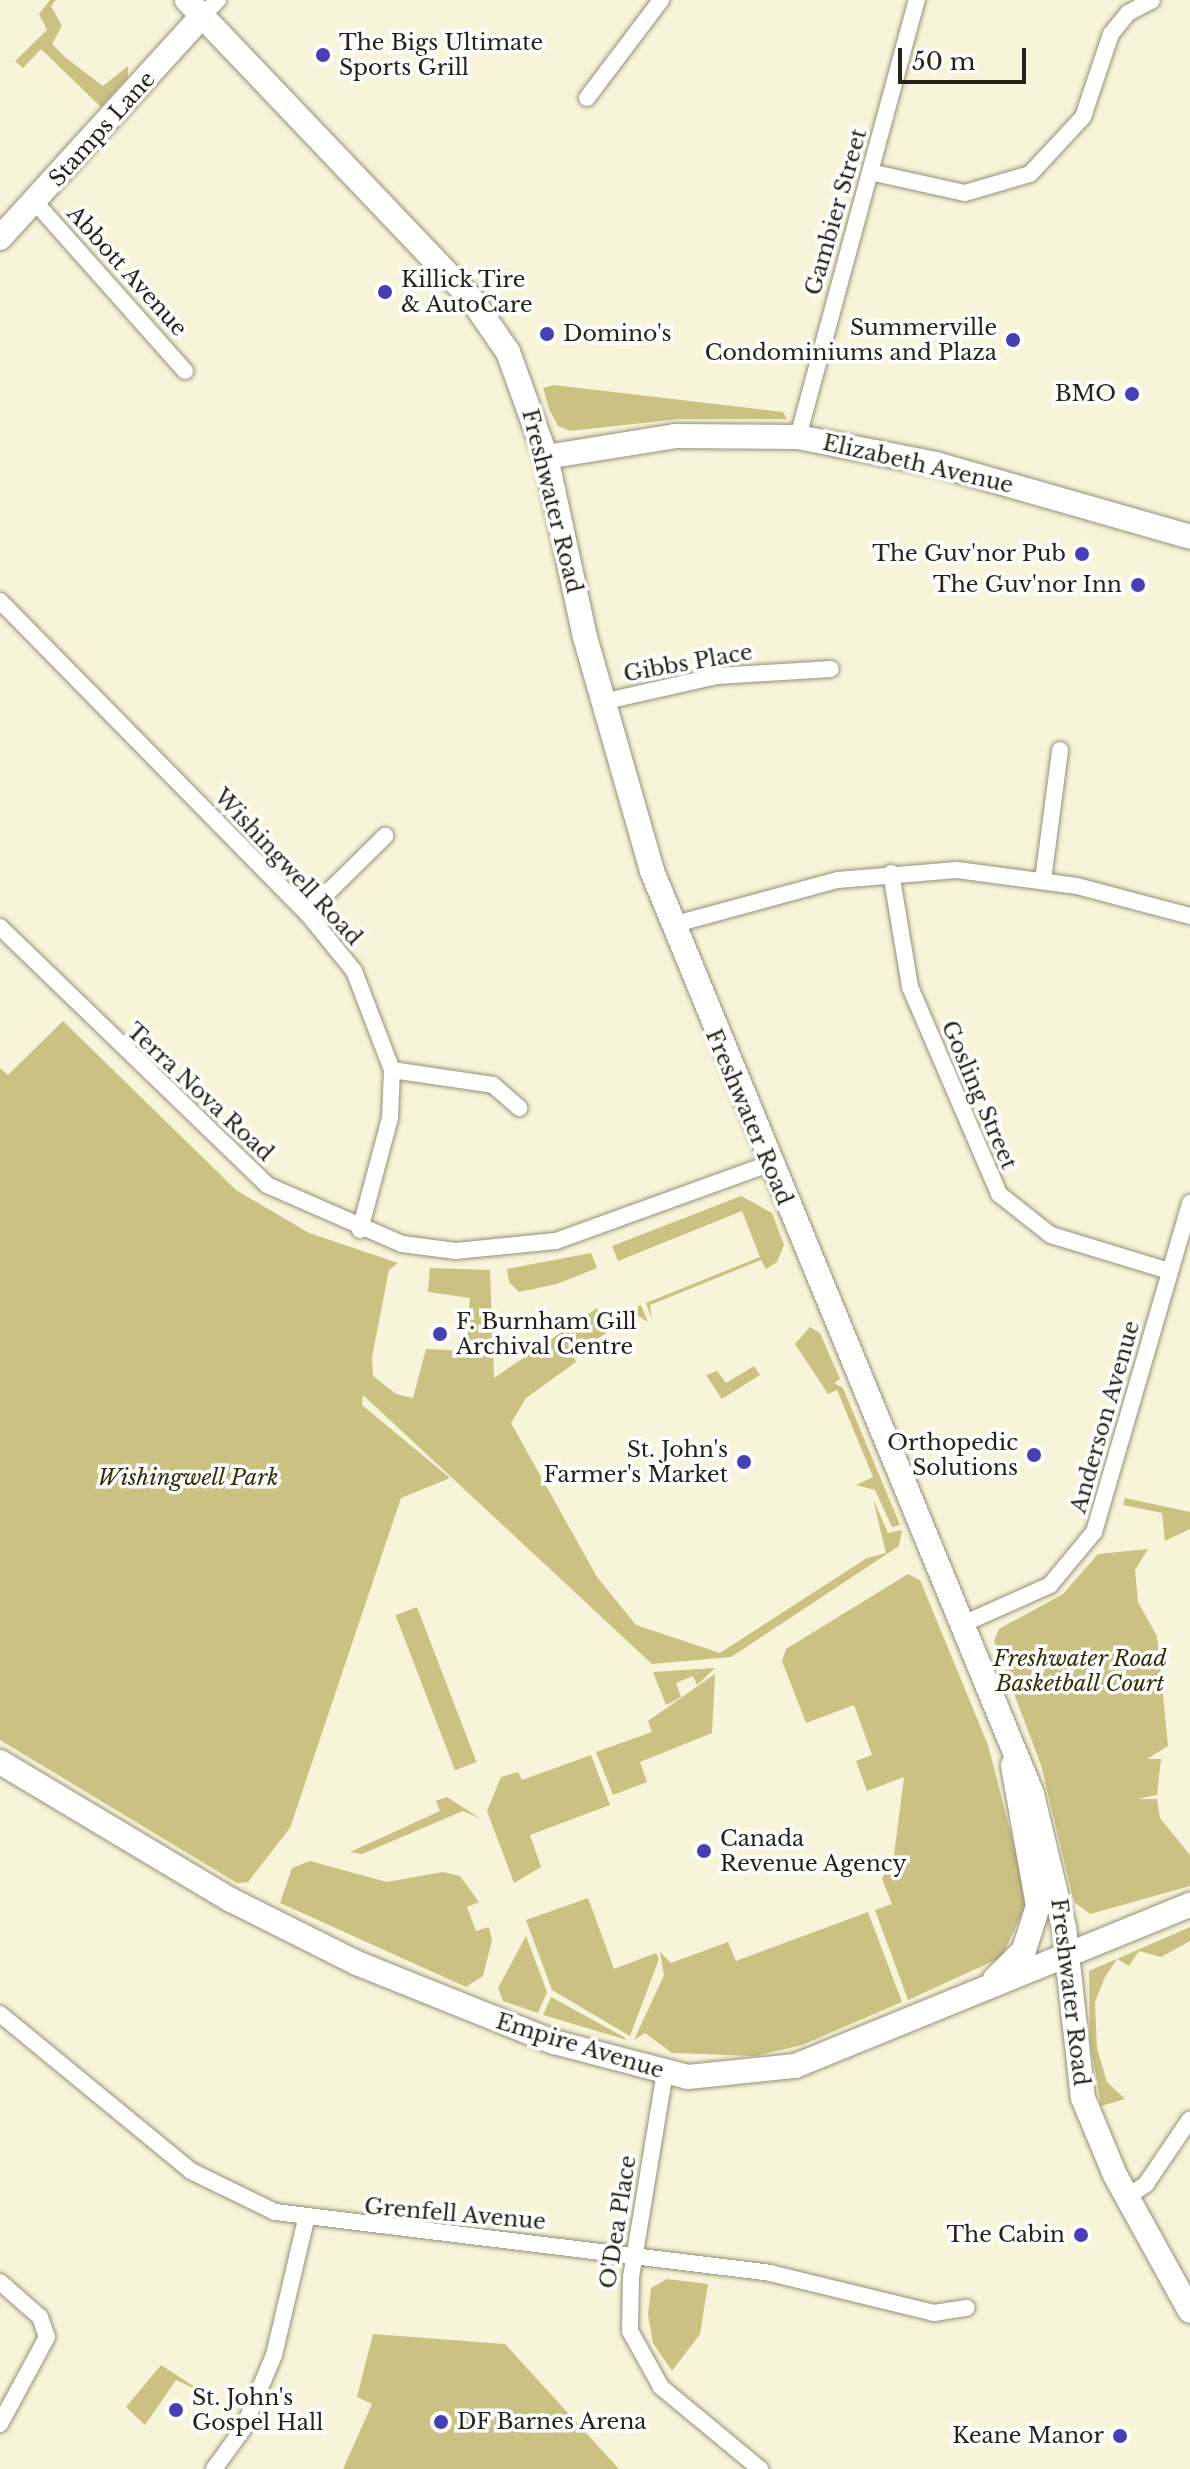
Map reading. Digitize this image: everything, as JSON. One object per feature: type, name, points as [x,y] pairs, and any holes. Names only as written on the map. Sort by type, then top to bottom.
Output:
[{"type":"main road","name":"Stamps Lane","points":[[0,238],[35,202],[202,6]]},
{"type":"main road","name":"Freshwater Road","points":[[202,6],[470,297],[508,352],[546,457],[602,702],[672,925],[963,1624],[1013,1753],[1042,1831],[1066,1953],[1083,2098],[1127,2197],[1190,2311]]},
{"type":"main road","name":"Elizabeth Avenue","points":[[546,457],[675,436],[798,437],[936,464],[1190,537]]},
{"type":"main road","points":[[988,1987],[1024,1950],[1038,1906],[1013,1789],[1013,1753]]},
{"type":"main road","name":"Empire Avenue","points":[[0,1762],[231,1900],[357,1963],[478,2015],[665,2072],[715,2078],[795,2066],[1190,1905]]},
{"type":"street","points":[[587,98],[661,0]]},
{"type":"street","name":"Gambier Street","points":[[798,437],[917,0]]},
{"type":"street","points":[[870,172],[965,193],[1030,174],[1083,117],[1111,34],[1128,13],[1152,0]]},
{"type":"street","name":"Abbott Avenue","points":[[35,202],[185,371]]},
{"type":"street","name":"Wishingwell Road","points":[[0,601],[307,913],[354,971],[392,1070],[390,1118],[360,1230]]},
{"type":"street","name":"Gibbs Place","points":[[602,702],[717,676],[831,669]]},
{"type":"street","points":[[1043,880],[1060,750]]},
{"type":"street","points":[[307,913],[385,836]]},
{"type":"street","points":[[672,925],[788,890],[891,873],[957,870],[1043,880],[1190,916]]},
{"type":"street","name":"Gosling Street","points":[[891,873],[910,987],[999,1194],[1051,1235],[1169,1271]]},
{"type":"street","name":"Terra Nova Road","points":[[0,927],[231,1156],[293,1200],[360,1230],[430,1249],[520,1248],[593,1230],[769,1164]]},
{"type":"street","points":[[392,1070],[493,1085],[519,1108]]},
{"type":"street","name":"Anderson Avenue","points":[[963,1624],[1050,1585],[1086,1545],[1110,1493],[1190,1203]]},
{"type":"street","name":"Grenfell Avenue","points":[[0,2014],[191,2171],[255,2205],[306,2220],[803,2278],[934,2313],[967,2308]]},
{"type":"street","name":"O'Dea Place","points":[[665,2072],[634,2256],[630,2331],[648,2371],[760,2469]]},
{"type":"street","points":[[1127,2197],[1146,2184],[1190,2119]]},
{"type":"street","points":[[214,2469],[243,2429],[274,2355],[306,2220]]},
{"type":"street","points":[[0,2282],[40,2317],[47,2337],[0,2424]]},
{"type":"green space","points":[[50,0],[56,0],[51,6],[62,26],[52,44],[66,58],[103,86],[128,66],[128,77],[101,107],[41,49],[23,68],[15,61],[47,30],[39,14]]},
{"type":"green space","points":[[554,385],[783,412],[787,419],[679,419],[570,431],[558,426],[549,409],[543,388]]},
{"type":"green space","name":"Wishingwell Park","points":[[63,1021],[236,1190],[309,1233],[398,1263],[389,1270],[372,1357],[373,1376],[396,1394],[413,1398],[426,1349],[466,1351],[470,1298],[428,1292],[430,1268],[490,1270],[494,1378],[597,1308],[603,1321],[641,1305],[648,1322],[635,1314],[573,1355],[576,1362],[526,1398],[511,1423],[597,1577],[636,1625],[720,1653],[867,1558],[886,1553],[873,1499],[888,1533],[902,1530],[899,1546],[731,1657],[652,1664],[363,1395],[362,1405],[450,1478],[401,1498],[290,1828],[248,1882],[237,1883],[0,1740],[0,1068],[8,1075]]},
{"type":"green space","points":[[741,1196],[772,1213],[784,1245],[777,1262],[766,1269],[761,1260],[650,1305],[652,1320],[646,1303],[760,1257],[742,1211],[618,1261],[612,1246]]},
{"type":"green space","points":[[591,1253],[597,1268],[557,1284],[519,1292],[509,1282],[507,1269]]},
{"type":"green space","points":[[810,1327],[820,1333],[840,1379],[834,1383],[843,1388],[900,1525],[892,1527],[875,1490],[856,1485],[873,1477],[837,1390],[828,1394],[795,1344]]},
{"type":"green space","points":[[754,1366],[760,1375],[722,1399],[706,1375],[717,1371],[726,1383]]},
{"type":"green space","points":[[1125,1498],[1190,1512],[1190,1529],[1165,1541],[1162,1513],[1123,1505]]},
{"type":"green space","name":"Freshwater Road Basketball Court","points":[[1148,1549],[1135,1570],[1138,1602],[1157,1636],[1168,1746],[1147,1759],[1161,1759],[1157,1795],[1137,1799],[1157,1799],[1160,1818],[1190,1855],[1190,1886],[1090,1914],[1074,1902],[1041,1765],[994,1641],[999,1629],[1063,1594],[1098,1554]]},
{"type":"green space","points":[[908,1574],[920,1580],[988,1745],[1028,1900],[1002,1957],[908,2000],[875,1910],[892,1904],[882,1879],[894,1855],[904,1777],[867,1791],[856,1761],[872,1755],[854,1705],[806,1723],[782,1661],[786,1649]]},
{"type":"green space","points":[[417,1607],[476,1762],[455,1770],[396,1615]]},
{"type":"green space","points":[[715,1668],[697,1685],[693,1676],[676,1683],[681,1697],[666,1705],[653,1672]]},
{"type":"green space","points":[[715,1674],[712,1733],[640,1762],[647,1782],[613,1795],[596,1752],[652,1732],[648,1721]]},
{"type":"green space","points":[[591,1755],[610,1805],[530,1835],[541,1867],[514,1883],[487,1811],[501,1777],[518,1772],[522,1780]]},
{"type":"green space","points":[[447,1797],[481,1819],[463,1811],[362,1854],[350,1852],[440,1811],[436,1801]]},
{"type":"green space","points":[[310,1861],[387,1882],[443,1872],[460,1876],[479,1902],[467,1907],[476,1931],[489,1927],[492,1940],[483,1976],[466,1987],[280,1903],[292,1868]]},
{"type":"green space","points":[[588,1898],[614,1969],[656,1953],[659,1959],[630,2036],[552,1990],[526,1920]]},
{"type":"green space","points":[[868,1912],[902,2002],[802,2045],[755,2056],[672,2053],[645,2033],[634,2040],[664,1975],[660,1952],[671,1963],[728,1942],[736,1961]]},
{"type":"green space","points":[[1190,1927],[1190,1941],[1161,1957],[1139,1951],[1129,1966],[1117,1959],[1105,1977],[1095,2002],[1097,2048],[1107,2082],[1125,2099],[1101,2106],[1090,2040],[1089,1971]]},
{"type":"green space","points":[[526,1936],[547,1992],[538,2013],[503,2001],[498,1988]]},
{"type":"green space","points":[[551,1997],[624,2037],[627,2040],[543,2015]]},
{"type":"green space","points":[[667,2279],[708,2284],[700,2334],[672,2371],[653,2343],[648,2315],[651,2288]]},
{"type":"green space","points":[[373,2334],[505,2344],[619,2469],[343,2469],[372,2404],[357,2397]]},
{"type":"green space","points":[[161,2365],[204,2393],[176,2380],[145,2425],[126,2407]]},
{"type":"place","name":"The Bigs Ultimate Sports Grill","points":[[323,55]]},
{"type":"place","name":"Killick Tire & AutoCare","points":[[385,292]]},
{"type":"place","name":"Domino's","points":[[547,334]]},
{"type":"place","name":"Summerville Condominiums and Plaza","points":[[1013,340]]},
{"type":"place","name":"BMO","points":[[1132,394]]},
{"type":"place","name":"The Guv'nor Pub","points":[[1082,554]]},
{"type":"place","name":"The Guv'nor Inn","points":[[1138,585]]},
{"type":"place","name":"F. Burnham Gill Archival Centre","points":[[440,1334]]},
{"type":"place","name":"Orthopedic Solutions","points":[[1034,1455]]},
{"type":"place","name":"St. John's Farmer's Market","points":[[744,1462]]},
{"type":"place","name":"Canada Revenue Agency","points":[[704,1851]]},
{"type":"place","name":"The Cabin","points":[[1081,2235]]},
{"type":"place","name":"St. John's Gospel Hall","points":[[176,2410]]},
{"type":"place","name":"DF Barnes Arena","points":[[441,2422]]},
{"type":"place","name":"Keane Manor","points":[[1120,2436]]}]
